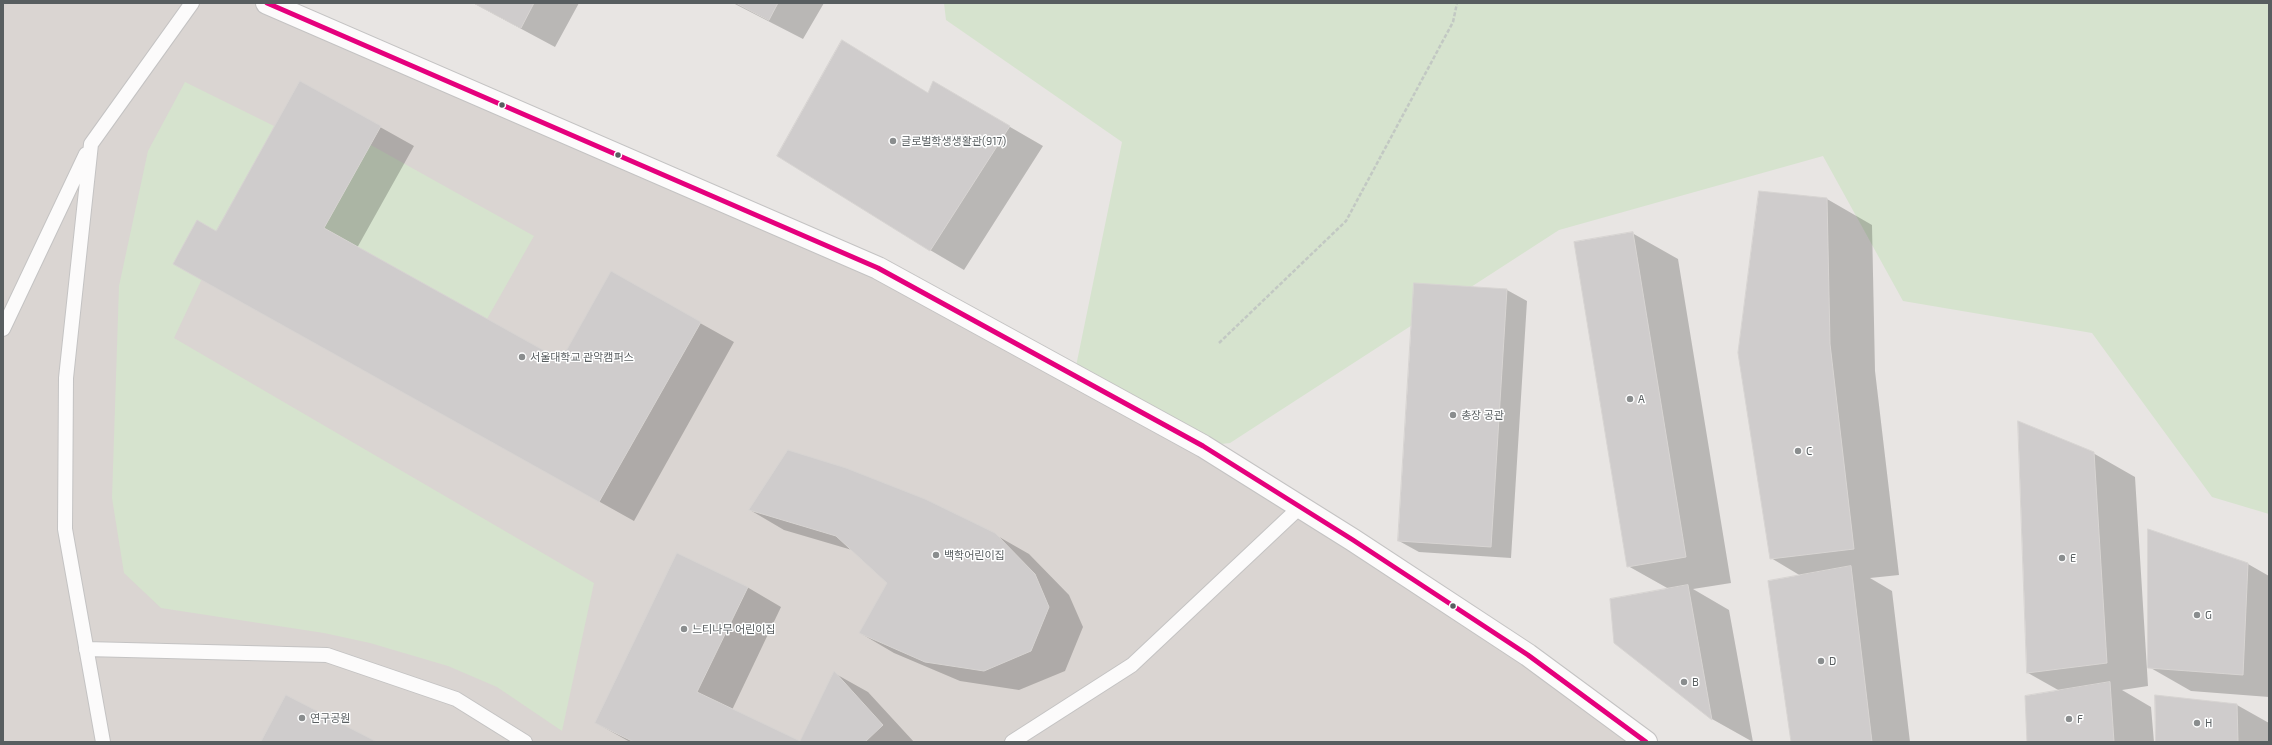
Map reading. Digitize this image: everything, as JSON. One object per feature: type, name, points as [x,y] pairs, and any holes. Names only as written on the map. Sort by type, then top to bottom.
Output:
[{"type":"street","points":[[878,268],[1203,446]]},
{"type":"lane","points":[[3,329],[91,144],[192,3]]},
{"type":"lane","points":[[267,3],[878,268]]},
{"type":"lane","points":[[91,144],[66,378],[65,529],[104,742]]},
{"type":"lane","points":[[1203,446],[1300,506],[1528,655],[1646,742]]},
{"type":"lane","points":[[1012,742],[1132,664],[1300,506]]},
{"type":"lane","points":[[86,649],[327,655],[456,699],[525,742]]},
{"type":"path","points":[[1218,343],[1346,221],[1453,22],[1457,3]]},
{"type":"shaded area","name":"서울대학교 관악캠퍼스","points":[[3,3],[267,3],[878,268],[1203,446],[1646,742],[3,742]]},
{"type":"green space","points":[[944,3],[2269,3],[2269,514],[2212,497],[2092,333],[1903,301],[1823,156],[1559,230],[1230,443],[1203,446],[1074,376],[1122,142],[946,20]]},
{"type":"green space","points":[[185,82],[274,126],[174,338],[594,583],[562,731],[497,687],[448,666],[370,643],[324,633],[161,608],[124,573],[112,498],[119,286],[148,151]]},
{"type":"green space","points":[[369,144],[534,236],[487,319],[324,228]]},
{"type":"building","points":[[474,3],[534,3],[521,28]]},
{"type":"building","points":[[736,3],[778,3],[769,20]]},
{"type":"building","name":"글로벌학생생활관(917)","points":[[842,40],[928,93],[933,81],[1010,126],[930,251],[777,156]]},
{"type":"building","points":[[300,81],[381,126],[324,228],[561,360],[611,271],[701,322],[599,502],[173,264],[197,220],[216,231]]},
{"type":"building","name":"C","points":[[1759,191],[1827,198],[1830,344],[1854,549],[1770,559],[1738,353]]},
{"type":"building","name":"A","points":[[1633,232],[1686,557],[1627,567],[1574,242]]},
{"type":"building","name":"총장 공관","points":[[1414,283],[1507,289],[1491,547],[1398,541]]},
{"type":"building","name":"E","points":[[2018,421],[2094,452],[2107,663],[2027,673]]},
{"type":"building","name":"백학어린이집","points":[[788,450],[846,468],[925,499],[995,533],[1035,574],[1049,607],[1031,651],[984,671],[925,662],[859,633],[887,583],[836,536],[749,510]]},
{"type":"building","name":"G","points":[[2148,529],[2248,563],[2243,675],[2148,668]]},
{"type":"building","name":"느티나무 어린이집","points":[[677,553],[748,587],[697,692],[800,741],[834,671],[883,725],[865,742],[634,742],[595,723]]},
{"type":"building","name":"D","points":[[1851,566],[1872,742],[1791,742],[1768,581]]},
{"type":"building","name":"B","points":[[1688,585],[1712,720],[1614,643],[1610,599]]},
{"type":"building","name":"F","points":[[2110,682],[2114,742],[2027,742],[2025,696]]},
{"type":"building","name":"연구공원","points":[[286,695],[377,742],[261,742]]},
{"type":"building","name":"H","points":[[2155,695],[2237,704],[2238,742],[2156,742]]},
{"type":"transit line","points":[[267,3],[878,268],[1203,446],[1353,540],[1528,655],[1646,742]]},
{"type":"place","name":"글로벌학생생활관(917)","points":[[893,141]]},
{"type":"place","name":"서울대학교 관악캠퍼스","points":[[522,357]]},
{"type":"place","name":"A","points":[[1630,399]]},
{"type":"place","name":"총장 공관","points":[[1453,415]]},
{"type":"place","name":"C","points":[[1798,451]]},
{"type":"place","name":"백학어린이집","points":[[936,555]]},
{"type":"place","name":"E","points":[[2062,558]]},
{"type":"place","name":"G","points":[[2197,615]]},
{"type":"place","name":"느티나무 어린이집","points":[[684,629]]},
{"type":"place","name":"D","points":[[1821,661]]},
{"type":"place","name":"B","points":[[1684,682]]},
{"type":"place","name":"연구공원","points":[[302,718]]},
{"type":"place","name":"F","points":[[2069,719]]},
{"type":"place","name":"H","points":[[2197,723]]}]
